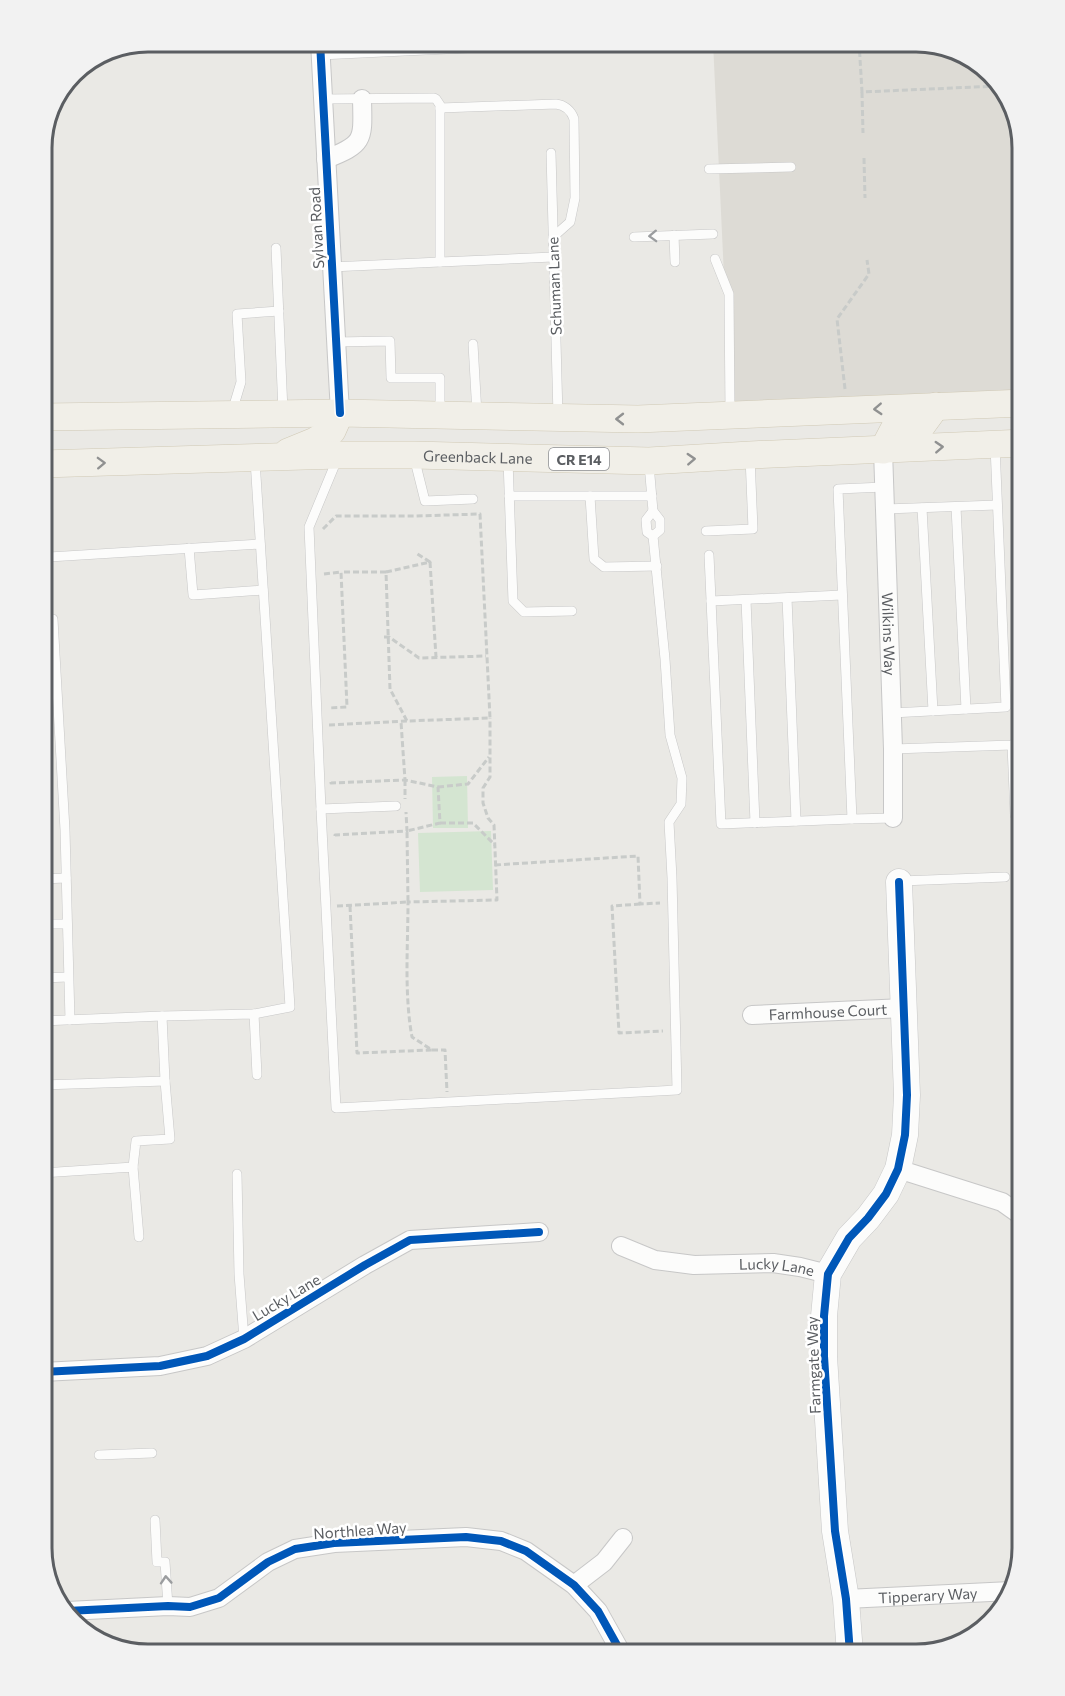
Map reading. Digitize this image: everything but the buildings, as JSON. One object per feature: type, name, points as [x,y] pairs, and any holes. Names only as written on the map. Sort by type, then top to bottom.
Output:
[{"type":"main road","points":[[53,417],[340,413],[638,419],[1012,403]]},
{"type":"main road","points":[[883,450],[894,429],[920,428],[936,406]]},
{"type":"main road","points":[[265,457],[315,441],[332,431],[340,413]]},
{"type":"main road","points":[[339,455],[375,432],[394,414]]},
{"type":"main road","name":"Greenback Lane","points":[[53,464],[339,455],[649,461],[1012,443]]},
{"type":"street","name":"Sylvan Road","points":[[320,52],[340,413]]},
{"type":"street","points":[[326,159],[350,150],[361,136],[362,99]]},
{"type":"street","name":"Wilkins Way","points":[[883,450],[893,749],[893,818]]},
{"type":"street","name":"Farmgate Way","points":[[849,1644],[846,1599],[835,1531],[824,1356],[824,1316],[828,1274],[849,1238],[886,1194],[898,1169],[905,1135],[908,1095],[898,882]]},
{"type":"street","name":"Farmhouse Court","points":[[752,1015],[904,1008]]},
{"type":"street","points":[[898,1169],[1002,1202],[1012,1209]]},
{"type":"street","name":"Lucky Lane","points":[[52,1371],[160,1365],[207,1356],[244,1338],[364,1265],[410,1240],[539,1232]]},
{"type":"street","name":"Lucky Lane","points":[[621,1246],[655,1260],[694,1264],[773,1263],[828,1274]]},
{"type":"street","name":"Northlea Way","points":[[76,1611],[190,1607],[219,1598],[268,1562],[295,1549],[334,1543],[466,1537],[501,1541],[526,1551],[574,1585],[598,1611],[616,1644]]},
{"type":"street","points":[[574,1585],[604,1562],[623,1538]]},
{"type":"street","name":"Tipperary Way","points":[[846,1599],[1002,1591]]},
{"type":"lane","points":[[322,99],[434,98],[438,102],[440,108],[440,262]]},
{"type":"lane","points":[[440,108],[556,104],[570,111],[573,119],[576,167],[575,198],[570,222],[553,237]]},
{"type":"lane","name":"Schuman Lane","points":[[551,153],[558,418]]},
{"type":"lane","points":[[709,169],[790,167]]},
{"type":"lane","points":[[634,237],[713,234]]},
{"type":"lane","points":[[674,235],[675,262]]},
{"type":"lane","points":[[276,248],[283,414]]},
{"type":"lane","points":[[331,267],[553,257]]},
{"type":"lane","points":[[715,259],[729,294],[730,415]]},
{"type":"lane","points":[[232,414],[241,382],[237,314],[279,312]]},
{"type":"lane","points":[[335,342],[390,341],[391,378],[440,378],[440,416]]},
{"type":"lane","points":[[473,344],[478,417]]},
{"type":"lane","points":[[892,713],[1006,707],[995,444]]},
{"type":"lane","points":[[339,455],[309,527],[336,1108],[677,1090],[669,822],[681,804],[682,778],[669,735],[653,536],[660,530],[660,520],[653,511],[649,461]]},
{"type":"lane","points":[[414,455],[425,501],[474,499]]},
{"type":"lane","points":[[706,531],[753,530],[750,455]]},
{"type":"lane","points":[[52,1021],[254,1014],[290,1006],[260,544],[265,457]]},
{"type":"lane","points":[[507,458],[513,601],[524,612],[572,611]]},
{"type":"lane","points":[[852,819],[837,489],[884,487]]},
{"type":"lane","points":[[509,496],[652,496]]},
{"type":"lane","points":[[590,496],[594,559],[604,567],[657,566]]},
{"type":"lane","points":[[885,509],[998,505]]},
{"type":"lane","points":[[956,507],[966,709]]},
{"type":"lane","points":[[922,508],[933,711]]},
{"type":"lane","points":[[53,557],[260,544]]},
{"type":"lane","points":[[189,548],[193,595],[263,590]]},
{"type":"lane","points":[[709,555],[721,824],[893,818]]},
{"type":"lane","points":[[711,601],[842,596]]},
{"type":"lane","points":[[787,598],[796,821]]},
{"type":"lane","points":[[746,600],[755,823]]},
{"type":"lane","points":[[53,619],[66,878],[70,1020]]},
{"type":"lane","points":[[893,749],[1012,746]]},
{"type":"lane","points":[[321,809],[401,807]]},
{"type":"lane","points":[[898,882],[1005,877]]},
{"type":"lane","points":[[52,879],[66,878]]},
{"type":"lane","points":[[52,924],[67,924]]},
{"type":"lane","points":[[52,978],[68,977]]},
{"type":"lane","points":[[254,1014],[257,1076]]},
{"type":"lane","points":[[139,1237],[133,1167],[136,1141],[170,1139],[162,1016]]},
{"type":"lane","points":[[52,1085],[165,1080]]},
{"type":"lane","points":[[52,1172],[133,1167]]},
{"type":"lane","points":[[237,1174],[244,1338]]},
{"type":"lane","points":[[99,1455],[152,1453]]},
{"type":"lane","points":[[155,1520],[157,1562],[165,1562],[168,1606]]},
{"type":"path","points":[[860,53],[863,133]]},
{"type":"path","points":[[862,92],[990,86]]},
{"type":"path","points":[[864,158],[865,198]]},
{"type":"path","points":[[846,399],[837,319],[869,274],[867,260]]},
{"type":"path","points":[[320,534],[326,524],[336,516],[480,514],[490,718],[490,777],[483,788],[483,802],[488,818],[494,825],[497,900],[408,902],[337,907]]},
{"type":"path","points":[[416,553],[430,562]]},
{"type":"path","points":[[430,562],[436,657]]},
{"type":"path","points":[[321,574],[386,572],[430,562]]},
{"type":"path","points":[[341,572],[346,638],[347,707],[328,708],[329,726],[490,718]]},
{"type":"path","points":[[386,572],[390,689],[407,721]]},
{"type":"path","points":[[384,637],[389,637],[419,658],[486,656]]},
{"type":"path","points":[[401,722],[405,799]]},
{"type":"path","points":[[331,772],[332,783],[405,780],[438,787],[468,784],[490,756]]},
{"type":"path","points":[[438,787],[440,823]]},
{"type":"path","points":[[401,807],[407,831],[409,1023],[411,1037],[432,1050]]},
{"type":"path","points":[[334,835],[407,831],[440,823],[473,823],[495,845]]},
{"type":"path","points":[[495,865],[638,856],[639,904]]},
{"type":"path","points":[[660,912],[660,902],[612,906],[617,964],[619,1034],[667,1031]]},
{"type":"path","points":[[350,906],[357,1053],[445,1050],[447,1094]]},
{"type":"shaded area","points":[[714,53],[935,54],[959,62],[980,76],[1003,106],[1011,130],[1012,391],[730,403]]},
{"type":"green space","points":[[467,776],[468,828],[433,828],[432,777]]},
{"type":"green space","points":[[491,831],[493,890],[420,892],[418,833]]},
{"type":"cycle path","points":[[321,52],[340,413]]},
{"type":"cycle path","points":[[849,1644],[846,1599],[835,1531],[824,1356],[824,1316],[828,1274],[849,1238],[886,1194],[898,1169],[905,1135],[907,1095],[899,882]]},
{"type":"cycle path","points":[[52,1371],[160,1366],[207,1356],[244,1339],[410,1240],[539,1232]]},
{"type":"cycle path","points":[[76,1611],[190,1607],[219,1598],[268,1562],[295,1549],[334,1543],[466,1537],[501,1541],[526,1551],[574,1585],[598,1611],[616,1644]]}]
